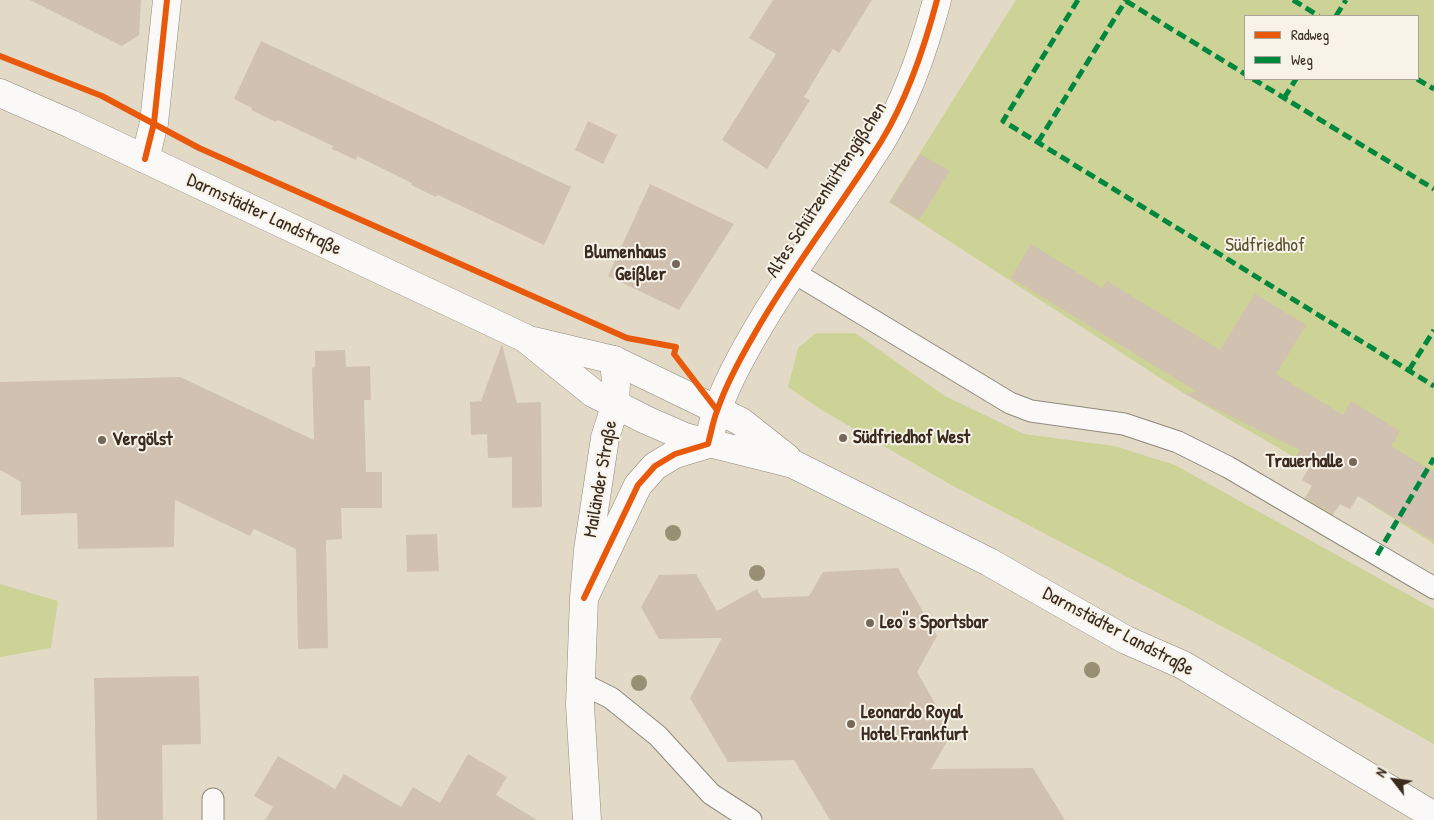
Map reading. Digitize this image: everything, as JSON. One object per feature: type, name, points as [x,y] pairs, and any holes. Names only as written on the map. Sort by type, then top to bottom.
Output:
[{"type":"main road","points":[[145,159],[154,123],[167,0]]},
{"type":"main road","name":"Altes Schützenhüttengäßchen","points":[[708,444],[717,410],[739,362],[767,312],[886,131],[907,91],[928,36],[937,0]]},
{"type":"main road","name":"Darmstädter Landstraße","points":[[0,93],[71,124],[528,339],[614,360],[740,421],[775,447],[793,464]]},
{"type":"main road","name":"Darmstädter Landstraße","points":[[528,339],[593,394],[615,406],[685,437],[793,464],[989,562],[1126,640],[1183,664],[1434,816]]},
{"type":"main road","name":"Mailänder Straße","points":[[587,820],[580,705],[584,598],[588,550],[604,447],[615,406],[616,382],[614,360]]},
{"type":"main road","name":"Mailänder Straße","points":[[584,598],[638,485],[655,466],[675,454],[708,444]]},
{"type":"lane","points":[[793,272],[1010,403],[1031,411],[1124,424],[1178,442],[1228,467],[1434,588]]},
{"type":"lane","points":[[581,683],[611,698],[658,736],[711,794],[751,820]]},
{"type":"lane","points":[[213,799],[213,820]]},
{"type":"green space","name":"Südfriedhof","points":[[1016,0],[1434,0],[1434,544],[1358,496],[1350,509],[1340,504],[1329,521],[1301,504],[1312,486],[1310,466],[1185,394],[889,202]]},
{"type":"green space","points":[[816,333],[855,333],[945,396],[1024,434],[1114,446],[1175,465],[1434,609],[1434,744],[1246,639],[946,482],[820,409],[788,387],[798,348]]},
{"type":"green space","points":[[0,584],[58,601],[51,648],[0,657]]},
{"type":"building","points":[[30,0],[141,0],[139,35],[122,46]]},
{"type":"building","points":[[773,0],[872,0],[839,53],[833,49],[804,97],[810,100],[767,169],[722,140],[776,54],[749,38]]},
{"type":"building","points":[[261,41],[571,187],[544,245],[438,195],[436,197],[357,156],[356,160],[332,149],[333,146],[278,120],[276,122],[234,99]]},
{"type":"building","points":[[588,121],[617,135],[603,164],[575,150]]},
{"type":"building","points":[[920,154],[950,171],[919,220],[890,202]]},
{"type":"building","points":[[650,184],[734,224],[679,310],[608,276]]},
{"type":"building","points":[[1031,244],[1102,288],[1107,281],[1220,350],[1255,294],[1306,325],[1276,374],[1343,415],[1351,401],[1400,431],[1391,446],[1434,472],[1434,541],[1358,496],[1350,509],[1340,504],[1333,514],[1305,498],[1312,486],[1302,480],[1310,466],[1296,457],[1300,450],[1185,394],[1196,391],[1011,278]]},
{"type":"building","points":[[502,344],[517,403],[541,402],[542,507],[512,508],[512,457],[488,458],[487,434],[471,435],[470,402],[481,401]]},
{"type":"building","points":[[345,350],[346,367],[370,366],[371,400],[364,400],[366,472],[382,472],[382,508],[341,508],[342,539],[326,540],[328,648],[298,649],[296,549],[254,529],[250,536],[175,500],[174,547],[78,549],[77,513],[21,515],[21,482],[0,470],[0,382],[180,377],[314,440],[312,368],[315,367],[315,351]]},
{"type":"building","points":[[437,534],[439,571],[407,572],[406,535]]},
{"type":"building","points":[[898,568],[937,636],[917,672],[952,733],[931,769],[1033,768],[1065,820],[830,820],[794,760],[728,762],[690,698],[722,638],[659,639],[641,607],[659,575],[696,574],[717,611],[757,589],[762,598],[809,596],[823,572]]},
{"type":"building","points":[[199,676],[201,744],[162,745],[163,820],[97,820],[94,678]]},
{"type":"building","points":[[468,754],[507,777],[496,795],[537,820],[265,820],[273,807],[254,796],[278,756],[335,789],[344,774],[401,807],[413,787],[440,803]]},
{"type":"marked path","points":[[1078,0],[1003,121],[1434,386]]},
{"type":"marked path","points":[[1038,142],[1126,0]]},
{"type":"marked path","points":[[1293,0],[1317,15]]},
{"type":"marked path","points":[[1337,15],[1346,0]]},
{"type":"marked path","points":[[1126,1],[1244,73]]},
{"type":"marked path","points":[[1255,80],[1434,189]]},
{"type":"marked path","points":[[1284,98],[1295,80]]},
{"type":"marked path","points":[[1419,80],[1434,89]]},
{"type":"marked path","points":[[1409,370],[1434,330]]},
{"type":"marked path","points":[[1377,555],[1434,458]]},
{"type":"cycle path","points":[[145,159],[154,123],[167,0]]},
{"type":"cycle path","points":[[584,598],[638,485],[655,466],[675,454],[708,444],[714,419],[725,391],[750,342],[785,284],[882,140],[900,107],[927,36],[937,0]]},
{"type":"cycle path","points":[[0,56],[102,96],[199,148],[627,338],[676,347],[674,354],[717,410]]},
{"type":"place","name":"Blumenhaus Geißler","points":[[676,264]]},
{"type":"place","name":"Südfriedhof West","points":[[843,438]]},
{"type":"place","name":"Vergölst","points":[[102,440]]},
{"type":"place","name":"Trauerhalle","points":[[1353,462]]},
{"type":"place","name":"Leo''s Sportsbar","points":[[870,623]]},
{"type":"place","name":"Leonardo Royal Hotel Frankfurt","points":[[851,724]]}]
